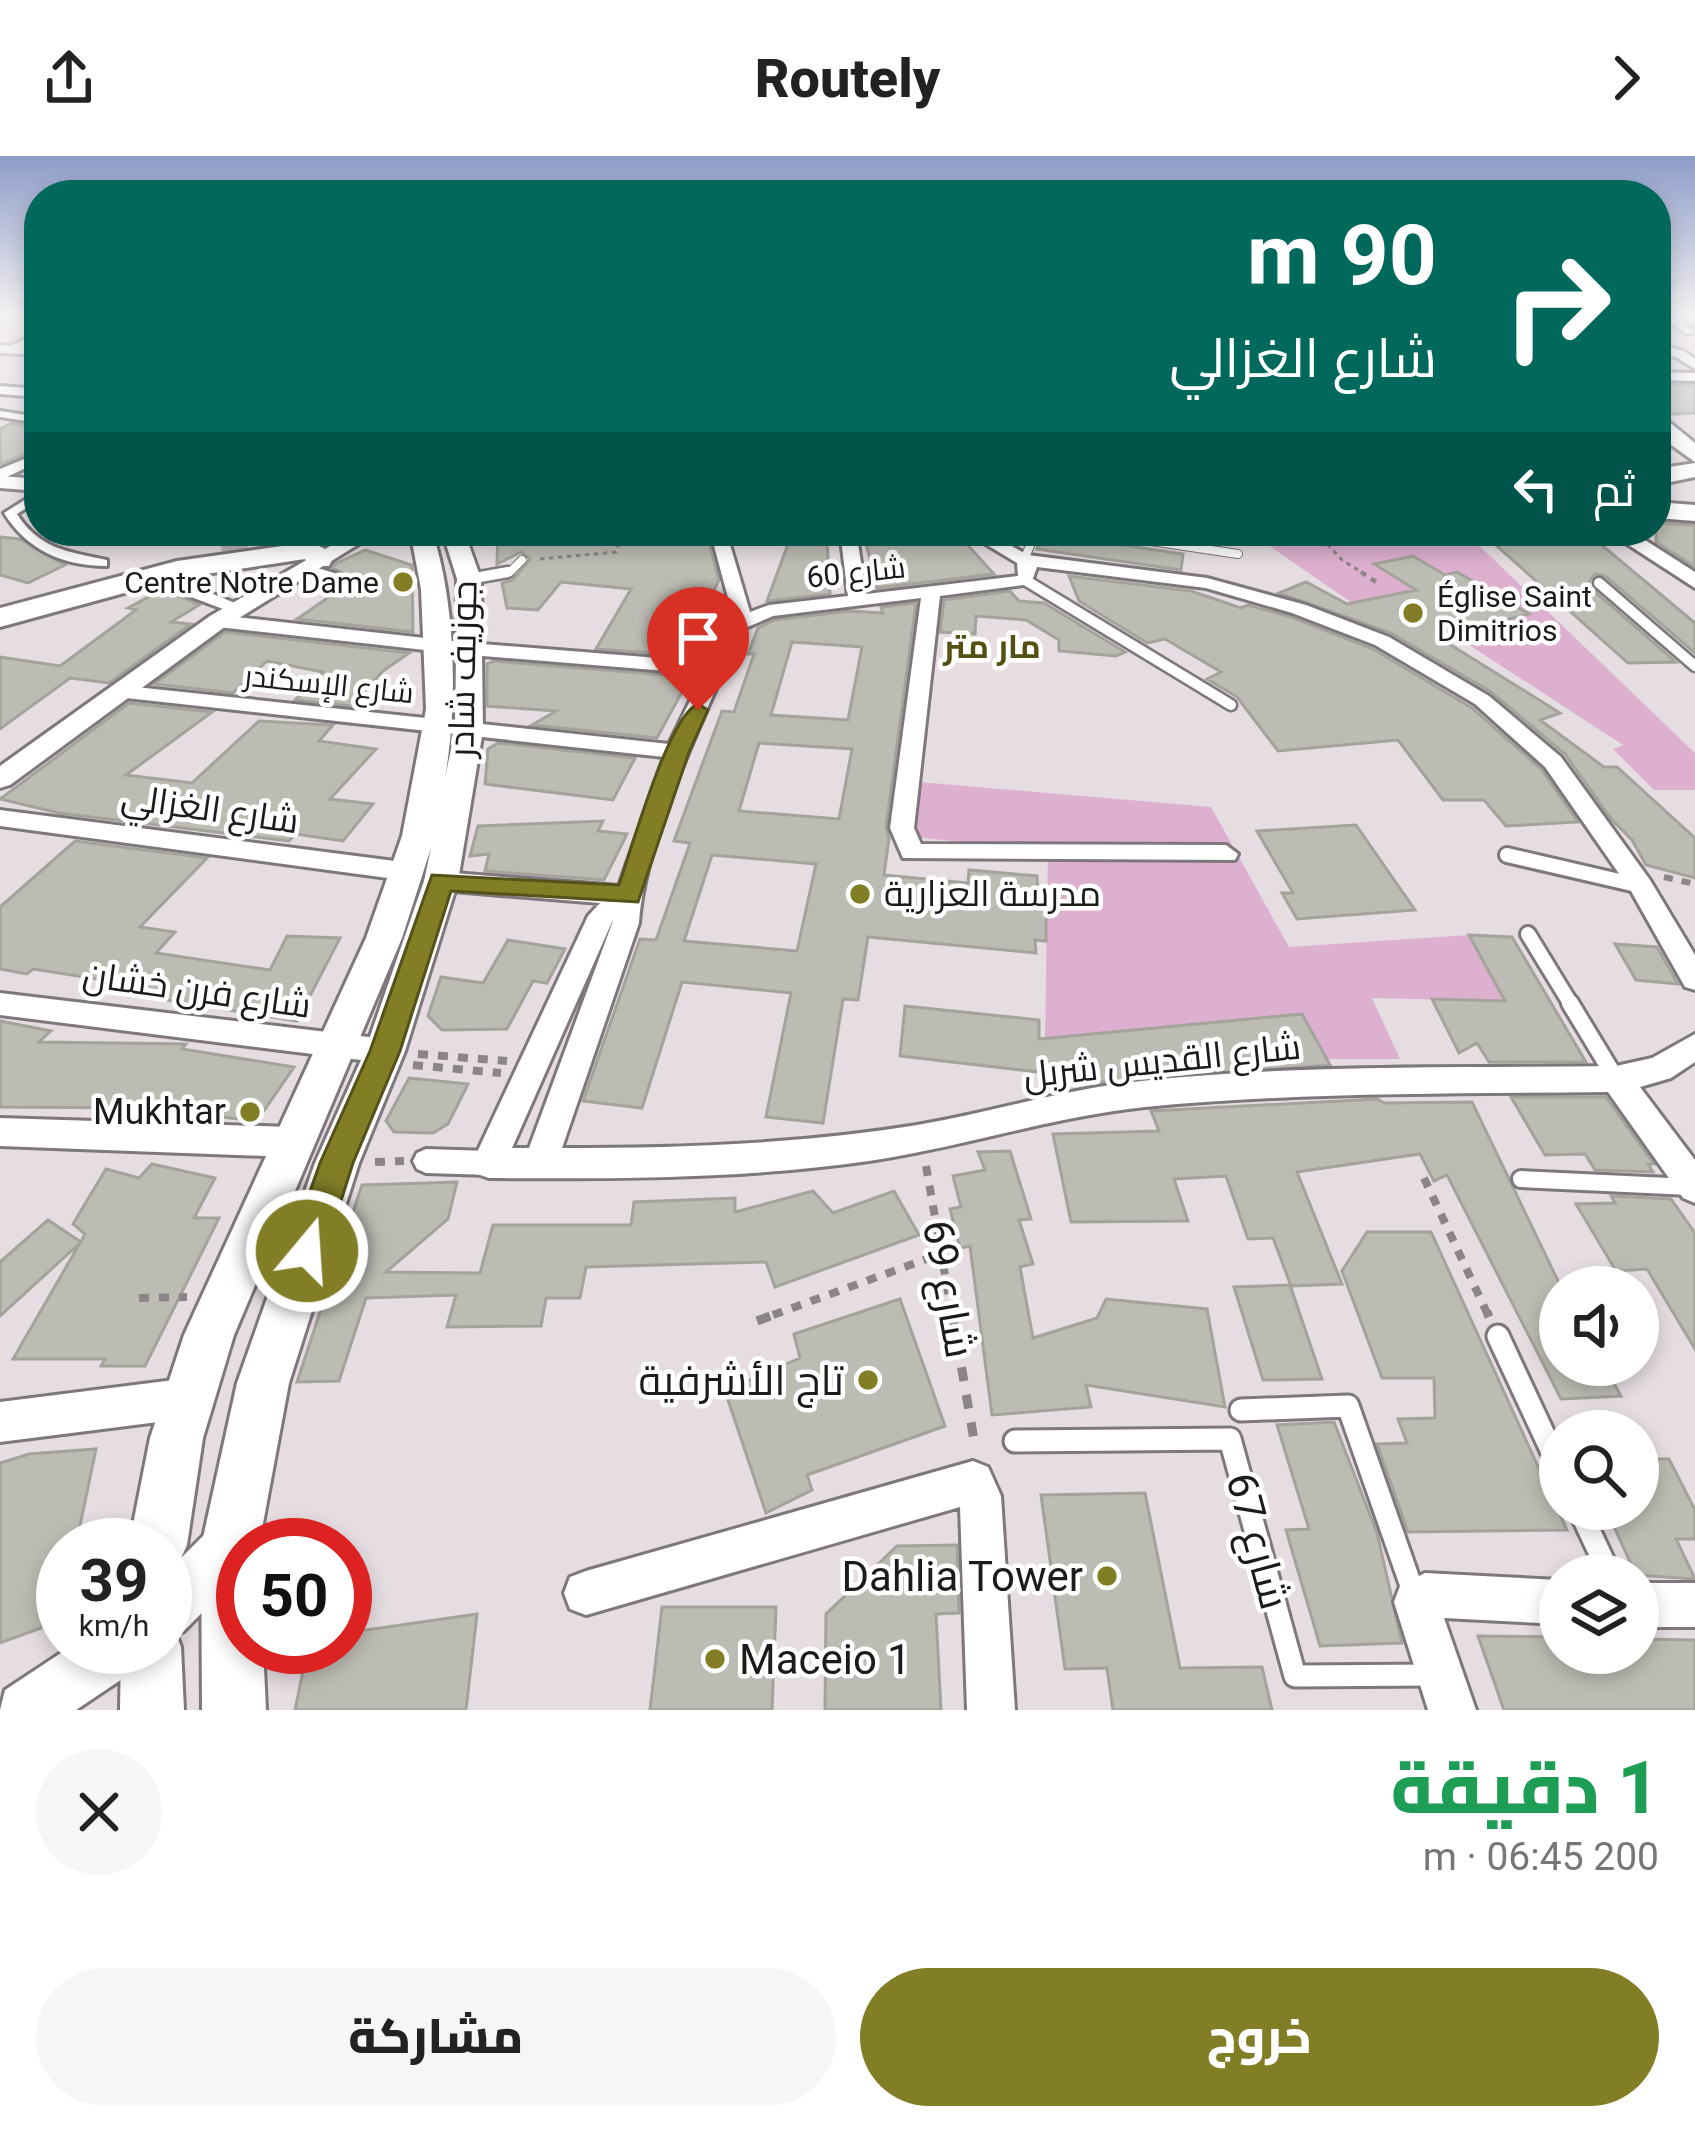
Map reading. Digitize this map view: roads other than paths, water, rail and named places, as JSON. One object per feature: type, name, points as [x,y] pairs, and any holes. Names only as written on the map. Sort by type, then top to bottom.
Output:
[{"type":"highway","points":[[1671,437],[1694,462]]},
{"type":"highway","points":[[0,616],[225,546]]},
{"type":"highway","points":[[0,599],[222,548]]},
{"type":"highway","points":[[0,599],[102,563],[222,548],[320,553],[320,568]]},
{"type":"main road","name":"جوزيف شادر","points":[[425,546],[453,648]]},
{"type":"main road","name":"جوزيف شادر","points":[[245,1518],[262,1383],[337,1163],[382,1057],[425,877],[454,728],[453,648],[464,548]]},
{"type":"main road","name":"جوزيف شادر","points":[[164,1518],[190,1398],[292,1142],[425,877]]},
{"type":"main road","points":[[151,1674],[152,1710]]},
{"type":"main road","name":"جوزيف شادر","points":[[234,1710],[236,1674]]},
{"type":"street","points":[[24,504],[10,513],[24,538]]},
{"type":"street","points":[[39,546],[102,563]]},
{"type":"street","points":[[0,779],[228,614],[320,568],[350,546]]},
{"type":"street","points":[[539,1164],[626,923],[628,896],[677,752],[730,634],[743,619],[722,546]]},
{"type":"street","points":[[850,546],[858,602]]},
{"type":"street","points":[[992,546],[1025,570],[1208,583],[1299,609],[1382,641],[1482,700],[1553,762],[1640,886],[1695,979]]},
{"type":"street","points":[[1640,546],[1695,581]]},
{"type":"street","name":"شارع 60","points":[[743,619],[770,611],[931,594],[1025,570]]},
{"type":"street","points":[[173,584],[228,614],[453,648],[718,669]]},
{"type":"street","points":[[931,594],[902,828],[912,852],[1226,854]]},
{"type":"street","name":"شارع الإسكندر","points":[[117,691],[677,752]]},
{"type":"street","name":"شارع الغزالي","points":[[0,818],[425,877],[628,896]]},
{"type":"street","points":[[426,1160],[489,1163],[601,916],[628,896]]},
{"type":"street","name":"شارع فرن خشان","points":[[0,1004],[382,1057]]},
{"type":"street","name":"شارع القديس شربل","points":[[489,1163],[730,1160],[921,1139],[1075,1102],[1166,1094],[1313,1084],[1616,1079],[1660,1069],[1695,1046]]},
{"type":"street","points":[[1616,1079],[1695,1187]]},
{"type":"street","points":[[0,1132],[292,1142]]},
{"type":"street","points":[[0,1422],[190,1398]]},
{"type":"street","points":[[586,1593],[974,1461],[992,1710]]},
{"type":"street","points":[[192,1585],[216,1562]]},
{"type":"street","points":[[1446,1693],[1416,1602],[1425,1595],[1539,1601]]},
{"type":"street","points":[[1659,1605],[1695,1605]]},
{"type":"street","points":[[25,1710],[79,1674]]},
{"type":"lane","points":[[1032,546],[1025,570],[1231,706]]},
{"type":"lane","points":[[1184,546],[1238,554]]},
{"type":"lane","points":[[464,548],[510,572],[522,560]]},
{"type":"lane","points":[[1599,583],[1695,667]]},
{"type":"lane","points":[[1507,855],[1640,886]]},
{"type":"lane","points":[[1528,934],[1616,1079]]},
{"type":"lane","points":[[1521,1179],[1695,1187]]},
{"type":"lane","points":[[1498,1336],[1539,1423]]},
{"type":"lane","points":[[1241,1410],[1348,1406],[1416,1602]]},
{"type":"lane","name":"شارع 67","points":[[1015,1441],[1230,1439],[1295,1676],[1446,1693]]},
{"type":"tunnel","points":[[222,553],[264,546]]},
{"type":"place","name":"Centre Notre Dame","points":[[403,582]]},
{"type":"place","name":"Église Saint Dimitrios","points":[[1413,613]]},
{"type":"place","name":"مدرسة العزارية","points":[[860,894]]},
{"type":"place","name":"Mukhtar","points":[[250,1112]]},
{"type":"place","name":"تاج الأشرفية","points":[[868,1380]]},
{"type":"place","name":"Dahlia Tower","points":[[1107,1576]]},
{"type":"place","name":"Maceio 1","points":[[715,1659]]},
{"type":"district","name":"مار متر","points":[[992,646]]}]
